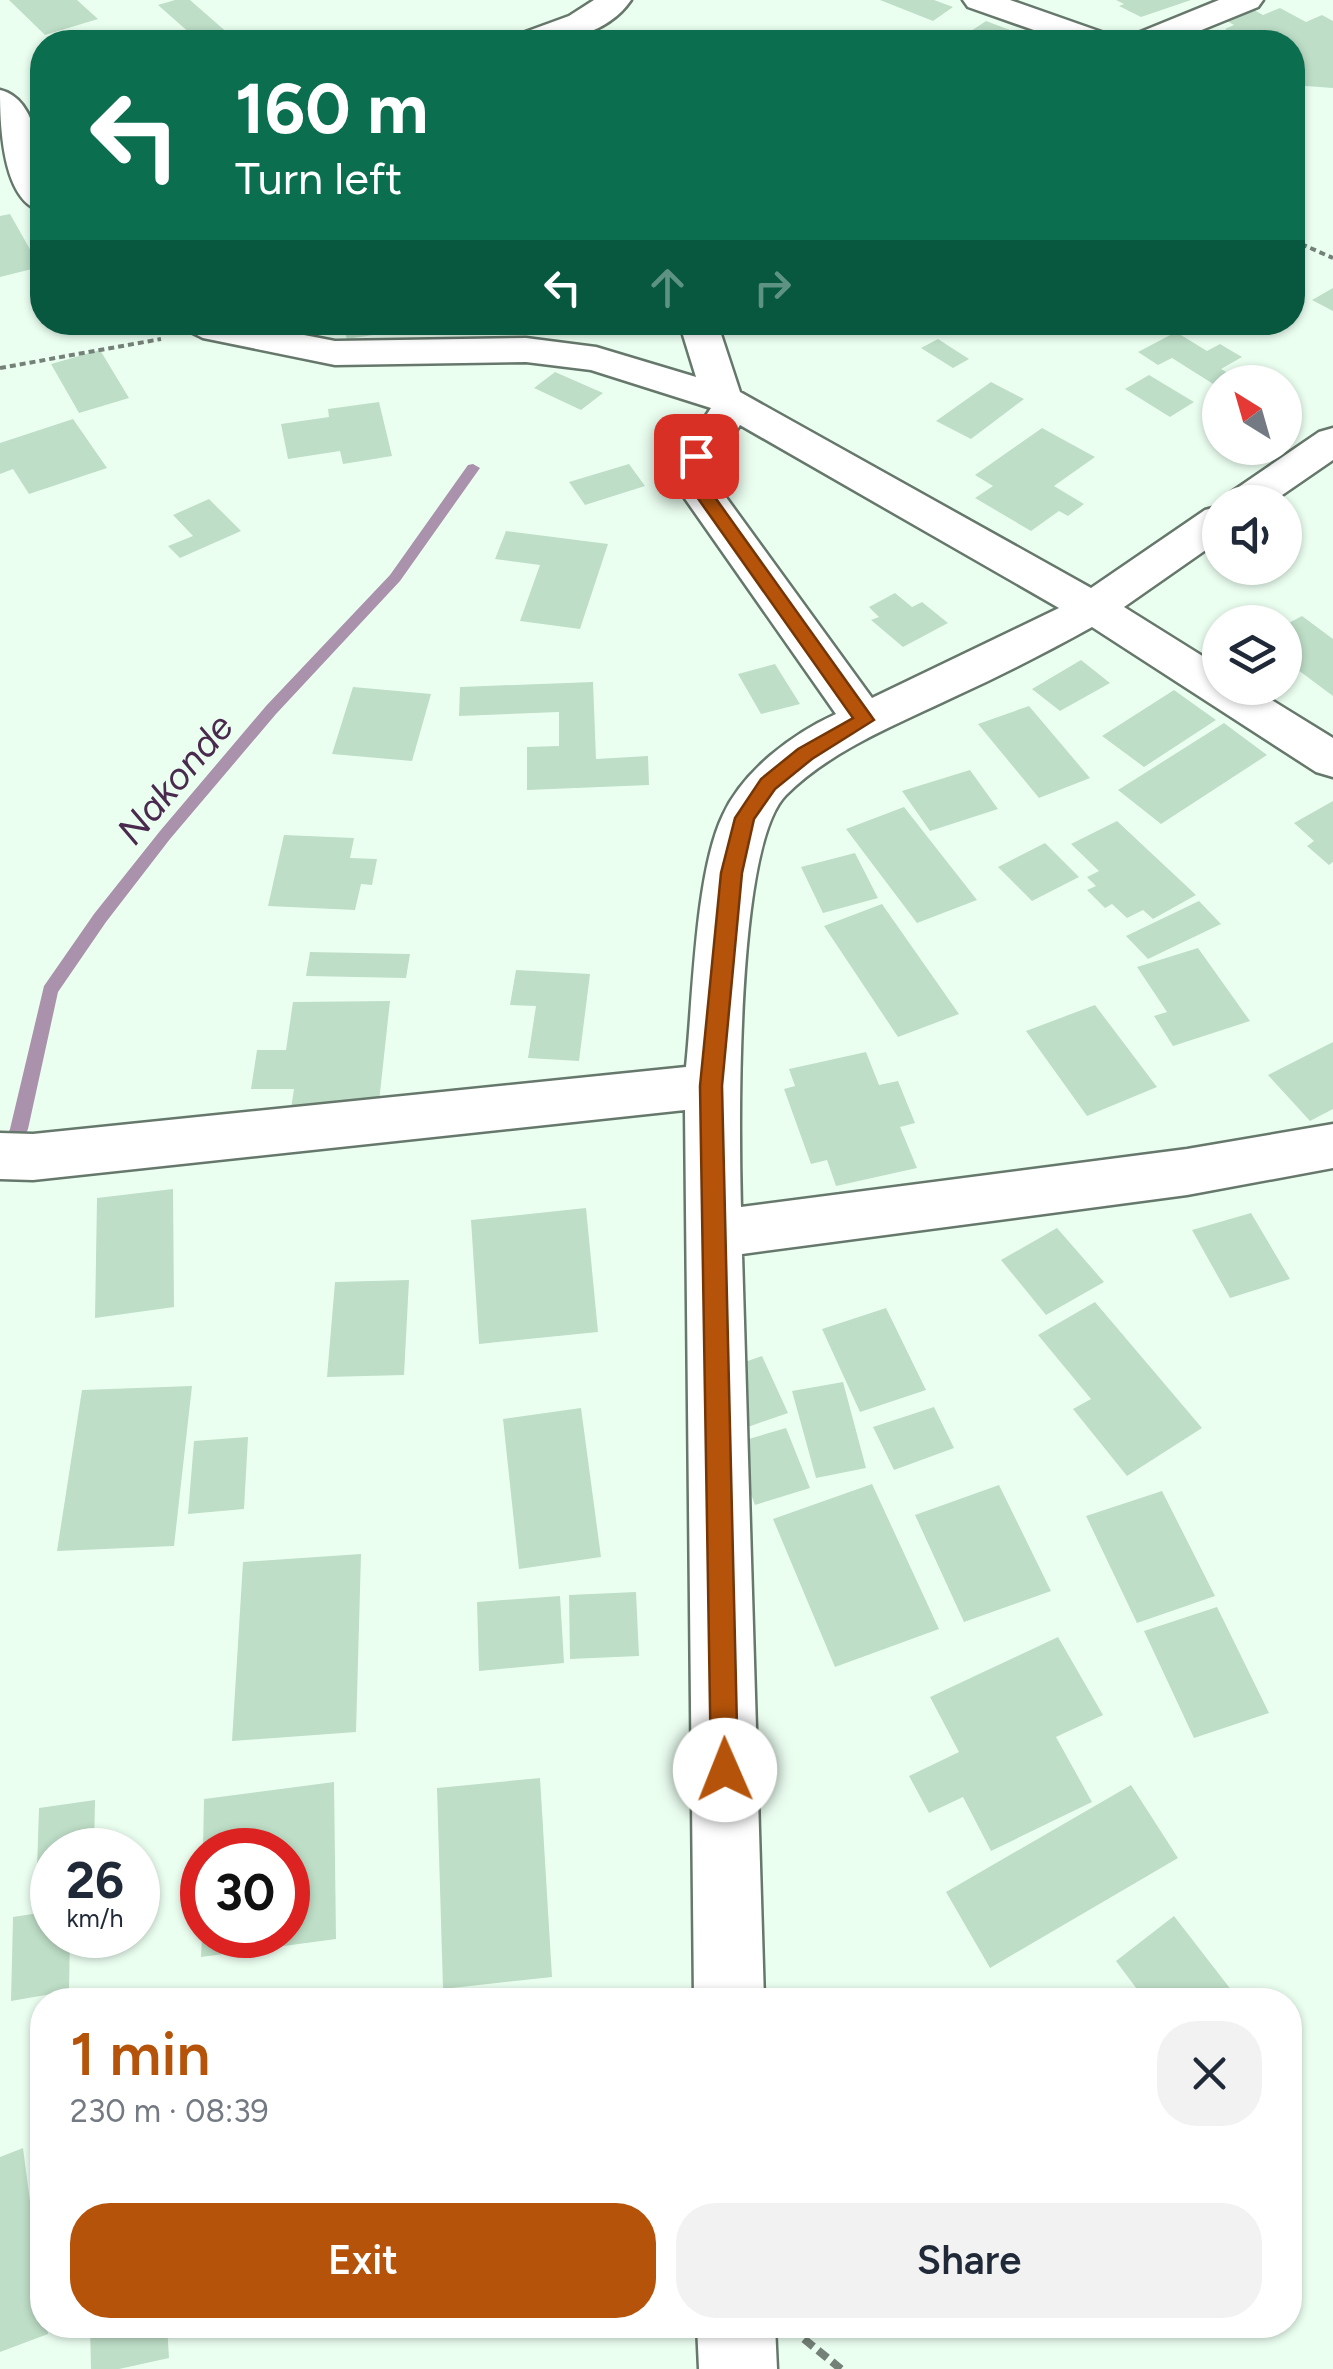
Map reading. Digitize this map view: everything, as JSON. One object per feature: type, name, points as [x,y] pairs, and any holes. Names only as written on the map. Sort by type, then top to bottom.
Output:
[{"type":"street","points":[[562,30],[582,23],[614,0]]},
{"type":"street","points":[[978,0],[1055,30]]},
{"type":"street","points":[[1181,30],[1247,0]]},
{"type":"street","points":[[582,23],[593,30]]},
{"type":"street","points":[[0,100],[6,105],[30,169]]},
{"type":"street","points":[[0,202],[30,197]]},
{"type":"street","points":[[251,335],[334,353],[526,350],[596,359],[728,401],[1093,608],[1333,760]]},
{"type":"street","points":[[703,335],[728,401]]},
{"type":"street","points":[[728,401],[696,456],[700,490],[864,720]]},
{"type":"street","points":[[1270,485],[1333,441]]},
{"type":"street","points":[[729,1988],[711,1086],[732,873],[745,818],[768,784],[805,754],[864,720],[996,659],[1093,608],[1202,532]]},
{"type":"street","points":[[17,1156],[711,1086]]},
{"type":"street","points":[[714,1234],[1187,1172],[1333,1146]]},
{"type":"path","points":[[1305,246],[1333,258]]},
{"type":"path","points":[[0,368],[164,335]]},
{"type":"path","points":[[758,2343],[841,2369]]},
{"type":"building","points":[[9,0],[77,0],[98,19],[62,30],[40,30]]},
{"type":"building","points":[[190,0],[224,30],[186,30],[158,5]]},
{"type":"building","points":[[880,0],[934,0],[953,7],[933,21]]},
{"type":"building","points":[[1116,0],[1191,0],[1141,17],[1119,6],[1124,4]]},
{"type":"building","points":[[1280,8],[1306,22],[1322,15],[1333,21],[1333,88],[1305,86],[1305,30],[1225,29],[1234,25],[1227,21],[1254,10],[1263,15]]},
{"type":"building","points":[[986,21],[1010,30],[972,30]]},
{"type":"building","points":[[10,214],[30,249],[30,270],[0,277],[0,216]]},
{"type":"building","points":[[1333,288],[1333,311],[1312,300]]},
{"type":"building","points":[[1170,335],[1181,335],[1207,351],[1220,344],[1242,357],[1228,365],[1202,365],[1202,377],[1172,358],[1158,365],[1138,352]]},
{"type":"building","points":[[938,339],[969,359],[953,368],[921,348]]},
{"type":"building","points":[[100,350],[129,398],[79,413],[51,364]]},
{"type":"building","points":[[555,372],[603,393],[581,410],[534,388]]},
{"type":"building","points":[[1149,375],[1194,402],[1170,417],[1125,389]]},
{"type":"building","points":[[991,382],[1024,399],[971,439],[936,421]]},
{"type":"building","points":[[379,402],[392,456],[343,464],[340,451],[288,459],[281,424],[329,417],[328,409]]},
{"type":"building","points":[[73,419],[107,468],[29,494],[13,469],[0,474],[0,443]]},
{"type":"building","points":[[1042,428],[1095,457],[1054,486],[1084,504],[1068,516],[1059,511],[1031,531],[975,498],[993,486],[975,475]]},
{"type":"building","points":[[629,464],[645,486],[585,505],[569,482]]},
{"type":"building","points":[[209,499],[241,531],[180,558],[168,546],[193,536],[173,515]]},
{"type":"building","points":[[506,531],[608,544],[580,629],[520,621],[540,565],[495,559]]},
{"type":"building","points":[[895,593],[912,607],[922,602],[948,623],[903,647],[871,620],[879,617],[869,607]]},
{"type":"building","points":[[1302,616],[1333,639],[1333,696],[1302,673]]},
{"type":"building","points":[[1081,660],[1110,683],[1060,711],[1032,689]]},
{"type":"building","points":[[775,664],[800,704],[761,714],[738,674]]},
{"type":"building","points":[[593,682],[596,759],[648,756],[649,785],[527,790],[527,747],[559,746],[559,712],[459,716],[460,687]]},
{"type":"building","points":[[353,687],[431,694],[412,761],[332,754]]},
{"type":"building","points":[[1174,690],[1216,720],[1144,767],[1102,736]]},
{"type":"building","points":[[1029,706],[1090,778],[1039,798],[978,724]]},
{"type":"building","points":[[1224,723],[1267,755],[1161,824],[1118,790]]},
{"type":"building","points":[[970,770],[998,809],[930,831],[902,791]]},
{"type":"building","points":[[1333,801],[1333,862],[1329,865],[1307,846],[1314,841],[1294,823]]},
{"type":"building","points":[[904,807],[977,900],[917,923],[846,829]]},
{"type":"building","points":[[1117,821],[1196,895],[1153,919],[1143,910],[1127,918],[1112,904],[1105,908],[1087,890],[1096,886],[1087,877],[1099,871],[1071,844]]},
{"type":"building","points":[[284,835],[354,838],[350,858],[377,859],[372,885],[361,884],[355,910],[268,906]]},
{"type":"building","points":[[1045,843],[1079,877],[1032,901],[998,867]]},
{"type":"building","points":[[855,853],[878,898],[823,913],[801,867]]},
{"type":"building","points":[[1199,901],[1221,924],[1148,959],[1126,936]]},
{"type":"building","points":[[882,904],[959,1014],[898,1037],[824,926]]},
{"type":"building","points":[[1198,948],[1250,1021],[1173,1046],[1154,1016],[1167,1012],[1137,967]]},
{"type":"building","points":[[310,952],[410,954],[406,978],[306,976]]},
{"type":"building","points":[[516,970],[590,974],[579,1061],[528,1058],[536,1006],[510,1005]]},
{"type":"building","points":[[390,1001],[379,1102],[331,1102],[329,1115],[290,1115],[294,1089],[251,1089],[257,1050],[286,1050],[293,1002]]},
{"type":"building","points":[[1095,1005],[1157,1087],[1087,1116],[1026,1031]]},
{"type":"building","points":[[1333,1042],[1333,1109],[1310,1121],[1268,1075]]},
{"type":"building","points":[[866,1052],[879,1085],[898,1081],[915,1123],[900,1127],[917,1168],[836,1186],[827,1160],[811,1164],[784,1089],[795,1086],[789,1069]]},
{"type":"building","points":[[173,1189],[174,1307],[95,1318],[97,1198]]},
{"type":"building","points":[[586,1208],[598,1332],[479,1344],[471,1220]]},
{"type":"building","points":[[1251,1213],[1290,1279],[1230,1298],[1192,1230]]},
{"type":"building","points":[[1057,1228],[1104,1282],[1046,1315],[1001,1260]]},
{"type":"building","points":[[409,1280],[404,1375],[327,1377],[335,1282]]},
{"type":"building","points":[[1095,1302],[1202,1428],[1127,1476],[1073,1409],[1091,1399],[1038,1335]]},
{"type":"building","points":[[886,1308],[926,1390],[860,1412],[822,1329]]},
{"type":"building","points":[[762,1356],[788,1413],[745,1428],[719,1371]]},
{"type":"building","points":[[843,1382],[866,1468],[816,1478],[792,1391]]},
{"type":"building","points":[[192,1386],[174,1546],[57,1551],[82,1390]]},
{"type":"building","points":[[934,1407],[954,1448],[894,1470],[873,1427]]},
{"type":"building","points":[[581,1408],[601,1557],[519,1569],[503,1419]]},
{"type":"building","points":[[786,1428],[810,1488],[755,1505],[732,1444]]},
{"type":"building","points":[[248,1437],[244,1509],[188,1514],[194,1441]]},
{"type":"building","points":[[872,1484],[939,1629],[835,1667],[773,1519]]},
{"type":"building","points":[[999,1485],[1051,1591],[964,1622],[915,1515]]},
{"type":"building","points":[[1162,1491],[1215,1596],[1137,1623],[1086,1516]]},
{"type":"building","points":[[361,1554],[356,1732],[232,1741],[243,1562]]},
{"type":"building","points":[[636,1592],[639,1656],[570,1659],[569,1595]]},
{"type":"building","points":[[560,1596],[564,1663],[479,1671],[477,1602]]},
{"type":"building","points":[[1217,1607],[1269,1713],[1194,1738],[1144,1631]]},
{"type":"building","points":[[1058,1637],[1103,1715],[1056,1737],[1092,1802],[991,1851],[963,1797],[929,1813],[909,1776],[959,1752],[930,1697]]},
{"type":"building","points":[[540,1778],[552,1977],[443,1988],[437,1788]]},
{"type":"building","points":[[334,1782],[336,1939],[310,1942],[310,1828],[203,1828],[204,1799]]},
{"type":"building","points":[[1131,1785],[1178,1858],[990,1968],[946,1892]]},
{"type":"building","points":[[95,1800],[94,1828],[38,1828],[39,1808]]},
{"type":"building","points":[[30,1914],[30,1958],[70,1958],[69,1988],[30,1988],[30,1998],[11,2001],[13,1917]]},
{"type":"building","points":[[1174,1916],[1230,1988],[1136,1988],[1116,1961]]},
{"type":"building","points":[[23,2148],[30,2202],[30,2338],[37,2338],[0,2352],[0,2157]]},
{"type":"building","points":[[90,2338],[168,2338],[169,2358],[119,2369],[91,2369]]},
{"type":"waterway","name":"Nakonde","points":[[0,1172],[19,1129],[50,991],[100,918],[165,835],[271,710],[395,578],[473,468]]},
{"type":"route","points":[[696,456],[700,490],[864,720],[805,754],[768,784],[745,818],[732,873],[711,1086],[725,1770]]}]
